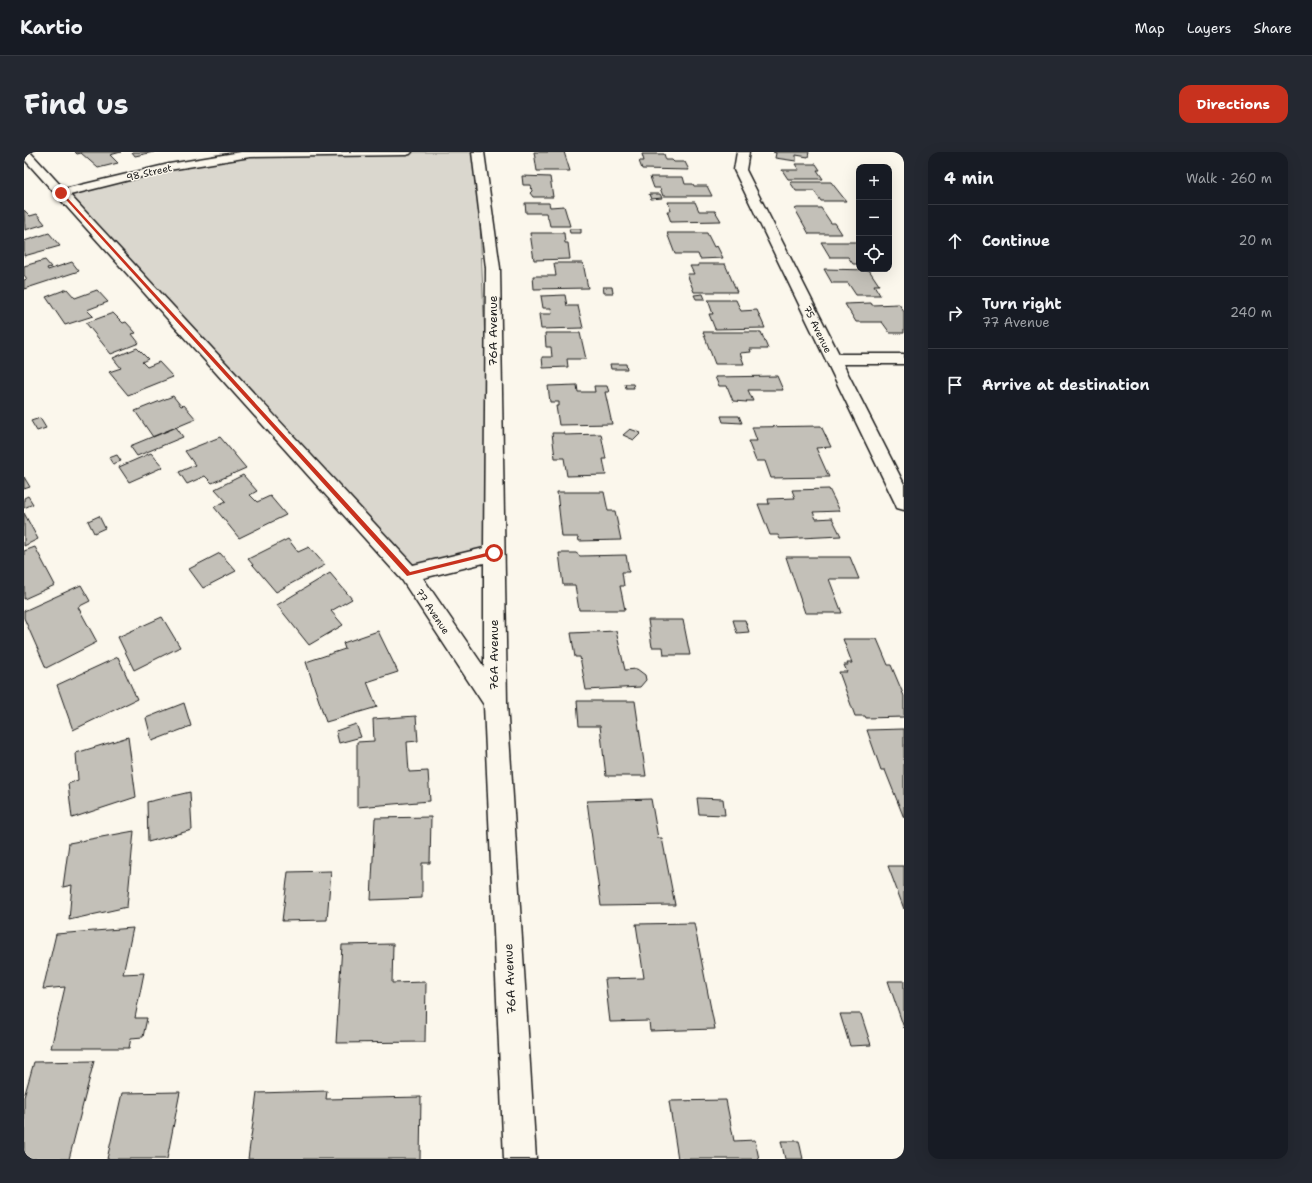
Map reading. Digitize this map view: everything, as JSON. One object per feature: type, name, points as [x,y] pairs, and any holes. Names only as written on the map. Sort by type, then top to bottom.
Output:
[{"type":"street","name":"77 Avenue","points":[[24,152],[409,574],[495,703]]},
{"type":"street","name":"98 Street","points":[[61,193],[169,167],[250,154],[406,152]]},
{"type":"street","name":"76A Avenue","points":[[478,152],[493,268],[495,703],[520,1159]]},
{"type":"street","name":"75 Avenue","points":[[742,152],[740,170],[904,503]]},
{"type":"street","points":[[833,359],[904,359]]},
{"type":"street","points":[[409,574],[494,553]]},
{"type":"shaded area","points":[[477,152],[494,553],[409,574],[61,193],[169,167],[250,154]]},
{"type":"building","points":[[75,152],[121,152],[110,155],[118,163],[98,168],[81,153],[77,154]]},
{"type":"building","points":[[132,152],[154,152],[135,156]]},
{"type":"building","points":[[534,152],[564,152],[570,171],[537,171]]},
{"type":"building","points":[[773,152],[809,152],[808,157],[796,155],[796,161],[775,158],[776,153]]},
{"type":"building","points":[[642,154],[664,154],[666,160],[685,162],[689,170],[642,169],[639,161],[644,161]]},
{"type":"building","points":[[795,164],[816,164],[820,170],[817,170],[823,179],[788,179],[782,170],[799,170]]},
{"type":"building","points":[[522,176],[550,177],[553,197],[533,197],[530,193],[532,191],[531,185],[523,185]]},
{"type":"building","points":[[650,177],[683,177],[685,184],[707,186],[712,196],[663,196],[660,188],[654,188]]},
{"type":"building","points":[[790,182],[831,182],[846,201],[821,201],[814,191],[796,191]]},
{"type":"building","points":[[649,194],[660,194],[662,198],[651,199]]},
{"type":"building","points":[[668,202],[695,202],[699,211],[715,211],[721,221],[671,222],[667,211],[671,211]]},
{"type":"building","points":[[525,203],[549,203],[550,207],[564,206],[570,226],[550,226],[546,213],[526,213]]},
{"type":"building","points":[[821,208],[831,223],[835,223],[842,234],[809,234],[795,209]]},
{"type":"building","points":[[24,210],[30,216],[37,214],[45,224],[25,230]]},
{"type":"building","points":[[569,229],[581,229],[581,233],[570,233]]},
{"type":"building","points":[[49,233],[60,246],[24,256],[24,241]]},
{"type":"building","points":[[530,233],[564,233],[565,243],[568,243],[570,259],[534,260]]},
{"type":"building","points":[[667,233],[707,233],[714,247],[717,246],[723,258],[700,259],[698,254],[675,254]]},
{"type":"building","points":[[821,242],[856,242],[856,264],[853,264],[848,257],[830,257]]},
{"type":"building","points":[[45,260],[51,267],[47,268],[48,270],[72,262],[79,271],[24,289],[24,280],[27,279],[24,275],[24,266]]},
{"type":"building","points":[[554,263],[583,263],[588,288],[534,289],[533,276],[556,276]]},
{"type":"building","points":[[698,264],[725,264],[737,292],[694,292],[687,274],[694,274],[690,266],[699,266]]},
{"type":"building","points":[[824,269],[856,270],[856,272],[870,272],[879,285],[874,285],[880,295],[856,295],[848,283],[832,283]]},
{"type":"building","points":[[603,287],[612,287],[613,293],[604,293]]},
{"type":"building","points":[[67,289],[75,298],[97,290],[108,302],[87,310],[93,316],[65,325],[46,297]]},
{"type":"building","points":[[703,294],[705,299],[696,299],[694,295]]},
{"type":"building","points":[[565,295],[567,306],[578,306],[583,328],[541,329],[539,314],[552,314],[551,308],[543,308],[541,296]]},
{"type":"building","points":[[708,300],[736,300],[741,311],[757,310],[765,328],[715,329],[709,314],[713,314]]},
{"type":"building","points":[[871,303],[872,305],[899,304],[904,312],[904,333],[890,333],[882,322],[856,322],[845,304]]},
{"type":"building","points":[[113,313],[123,323],[126,322],[136,333],[132,334],[139,343],[111,354],[86,323]]},
{"type":"building","points":[[703,332],[761,332],[768,349],[750,349],[751,352],[740,353],[744,364],[715,364]]},
{"type":"building","points":[[545,333],[580,333],[586,359],[567,359],[568,367],[543,368],[542,357],[552,357],[551,347],[546,347]]},
{"type":"building","points":[[137,348],[148,359],[142,362],[147,367],[159,362],[173,377],[128,395],[109,372],[121,368],[113,358]]},
{"type":"building","points":[[610,364],[626,364],[627,369],[611,369]]},
{"type":"building","points":[[777,376],[783,390],[748,390],[753,401],[746,401],[747,402],[733,401],[727,386],[719,386],[715,377]]},
{"type":"building","points":[[625,384],[633,384],[634,388],[626,388]]},
{"type":"building","points":[[577,385],[578,392],[595,392],[594,386],[607,386],[609,392],[605,392],[612,424],[559,425],[556,406],[559,406],[559,402],[550,402],[548,386]]},
{"type":"building","points":[[173,396],[181,406],[184,405],[196,419],[153,437],[135,411]]},
{"type":"building","points":[[721,416],[739,416],[742,423],[723,422]]},
{"type":"building","points":[[40,418],[46,428],[37,431],[31,421]]},
{"type":"building","points":[[821,426],[831,447],[816,448],[829,477],[771,478],[765,461],[756,461],[748,441],[757,441],[752,427]]},
{"type":"building","points":[[176,427],[183,437],[137,456],[130,446]]},
{"type":"building","points":[[630,429],[641,433],[634,440],[623,435]]},
{"type":"building","points":[[552,433],[564,433],[565,435],[601,434],[606,459],[603,459],[606,475],[567,476],[564,458],[555,458]]},
{"type":"building","points":[[220,437],[246,468],[212,483],[205,476],[187,484],[179,472],[195,465],[185,451]]},
{"type":"building","points":[[151,453],[163,467],[129,482],[119,467]]},
{"type":"building","points":[[117,455],[121,461],[113,464],[109,458]]},
{"type":"building","points":[[243,475],[257,491],[250,495],[257,502],[270,496],[286,515],[239,538],[214,507],[226,501],[215,489]]},
{"type":"building","points":[[24,477],[30,487],[24,489]]},
{"type":"building","points":[[829,489],[840,511],[813,512],[816,519],[832,518],[841,536],[780,539],[778,535],[770,535],[758,504],[769,504],[768,499],[795,498],[792,490]]},
{"type":"building","points":[[557,492],[604,492],[608,511],[615,511],[621,540],[579,541],[578,537],[562,537]]},
{"type":"building","points":[[28,496],[33,504],[24,508],[24,498]]},
{"type":"building","points":[[24,513],[38,539],[24,546]]},
{"type":"building","points":[[99,516],[105,528],[94,533],[88,521]]},
{"type":"building","points":[[288,539],[298,552],[309,547],[325,565],[276,592],[248,559]]},
{"type":"building","points":[[35,547],[55,585],[24,599],[24,551]]},
{"type":"building","points":[[220,553],[236,571],[203,588],[189,569]]},
{"type":"building","points":[[559,553],[576,553],[580,556],[626,555],[629,572],[622,572],[624,586],[620,586],[625,610],[579,610],[575,585],[563,585]]},
{"type":"building","points":[[786,557],[850,557],[859,579],[829,579],[842,613],[805,613]]},
{"type":"building","points":[[330,573],[352,599],[331,611],[343,625],[309,645],[277,605]]},
{"type":"building","points":[[81,585],[90,601],[78,607],[97,642],[46,668],[24,618],[24,611]]},
{"type":"building","points":[[162,617],[180,647],[134,670],[118,637]]},
{"type":"building","points":[[648,620],[683,620],[690,655],[664,655],[663,647],[652,647]]},
{"type":"building","points":[[733,620],[745,620],[749,632],[737,633]]},
{"type":"building","points":[[378,631],[398,672],[367,682],[377,707],[326,722],[306,662],[345,649],[343,643]]},
{"type":"building","points":[[616,631],[625,670],[637,669],[645,675],[646,680],[640,687],[586,690],[580,657],[575,657],[571,633]]},
{"type":"building","points":[[843,639],[877,639],[888,665],[891,665],[904,696],[904,717],[866,718],[865,716],[855,716],[839,672],[847,672],[844,665],[848,665],[847,663],[852,663]]},
{"type":"building","points":[[118,657],[137,699],[73,730],[57,685]]},
{"type":"building","points":[[577,701],[635,701],[646,776],[606,776],[600,726],[579,726]]},
{"type":"building","points":[[184,703],[191,726],[152,741],[146,718]]},
{"type":"building","points":[[416,716],[418,741],[407,742],[409,772],[428,771],[430,801],[357,807],[357,742],[374,741],[373,719]]},
{"type":"building","points":[[356,724],[361,737],[339,743],[336,731]]},
{"type":"building","points":[[904,729],[904,818],[885,770],[881,770],[867,730]]},
{"type":"building","points":[[128,737],[136,797],[72,818],[68,784],[78,780],[76,753]]},
{"type":"building","points":[[190,792],[192,830],[148,842],[147,802]]},
{"type":"building","points":[[697,798],[723,799],[725,815],[699,814]]},
{"type":"building","points":[[651,799],[658,838],[662,838],[675,905],[601,906],[587,801]]},
{"type":"building","points":[[431,817],[430,863],[422,863],[422,898],[371,900],[375,818]]},
{"type":"building","points":[[134,831],[127,907],[69,920],[72,885],[63,887],[69,843]]},
{"type":"building","points":[[888,866],[904,866],[904,909]]},
{"type":"building","points":[[331,871],[327,920],[282,921],[288,872]]},
{"type":"building","points":[[694,923],[715,1029],[650,1031],[649,1021],[610,1022],[605,979],[644,978],[636,924]]},
{"type":"building","points":[[133,928],[123,974],[144,973],[135,1018],[147,1018],[143,1037],[131,1038],[129,1048],[51,1048],[65,987],[43,989],[56,934]]},
{"type":"building","points":[[393,944],[392,983],[426,982],[425,1042],[336,1043],[342,945]]},
{"type":"building","points":[[888,981],[904,981],[904,1028]]},
{"type":"building","points":[[840,1014],[861,1014],[871,1045],[850,1046]]},
{"type":"building","points":[[94,1061],[69,1159],[24,1159],[24,1097],[34,1062]]},
{"type":"building","points":[[327,1091],[326,1099],[421,1097],[420,1159],[248,1159],[257,1093]]},
{"type":"building","points":[[180,1092],[167,1159],[107,1159],[122,1093]]},
{"type":"building","points":[[726,1100],[734,1141],[755,1140],[759,1159],[678,1159],[669,1101]]},
{"type":"building","points":[[781,1141],[799,1141],[803,1159],[785,1159]]},
{"type":"route","points":[[61,193],[409,574],[494,553]]}]
